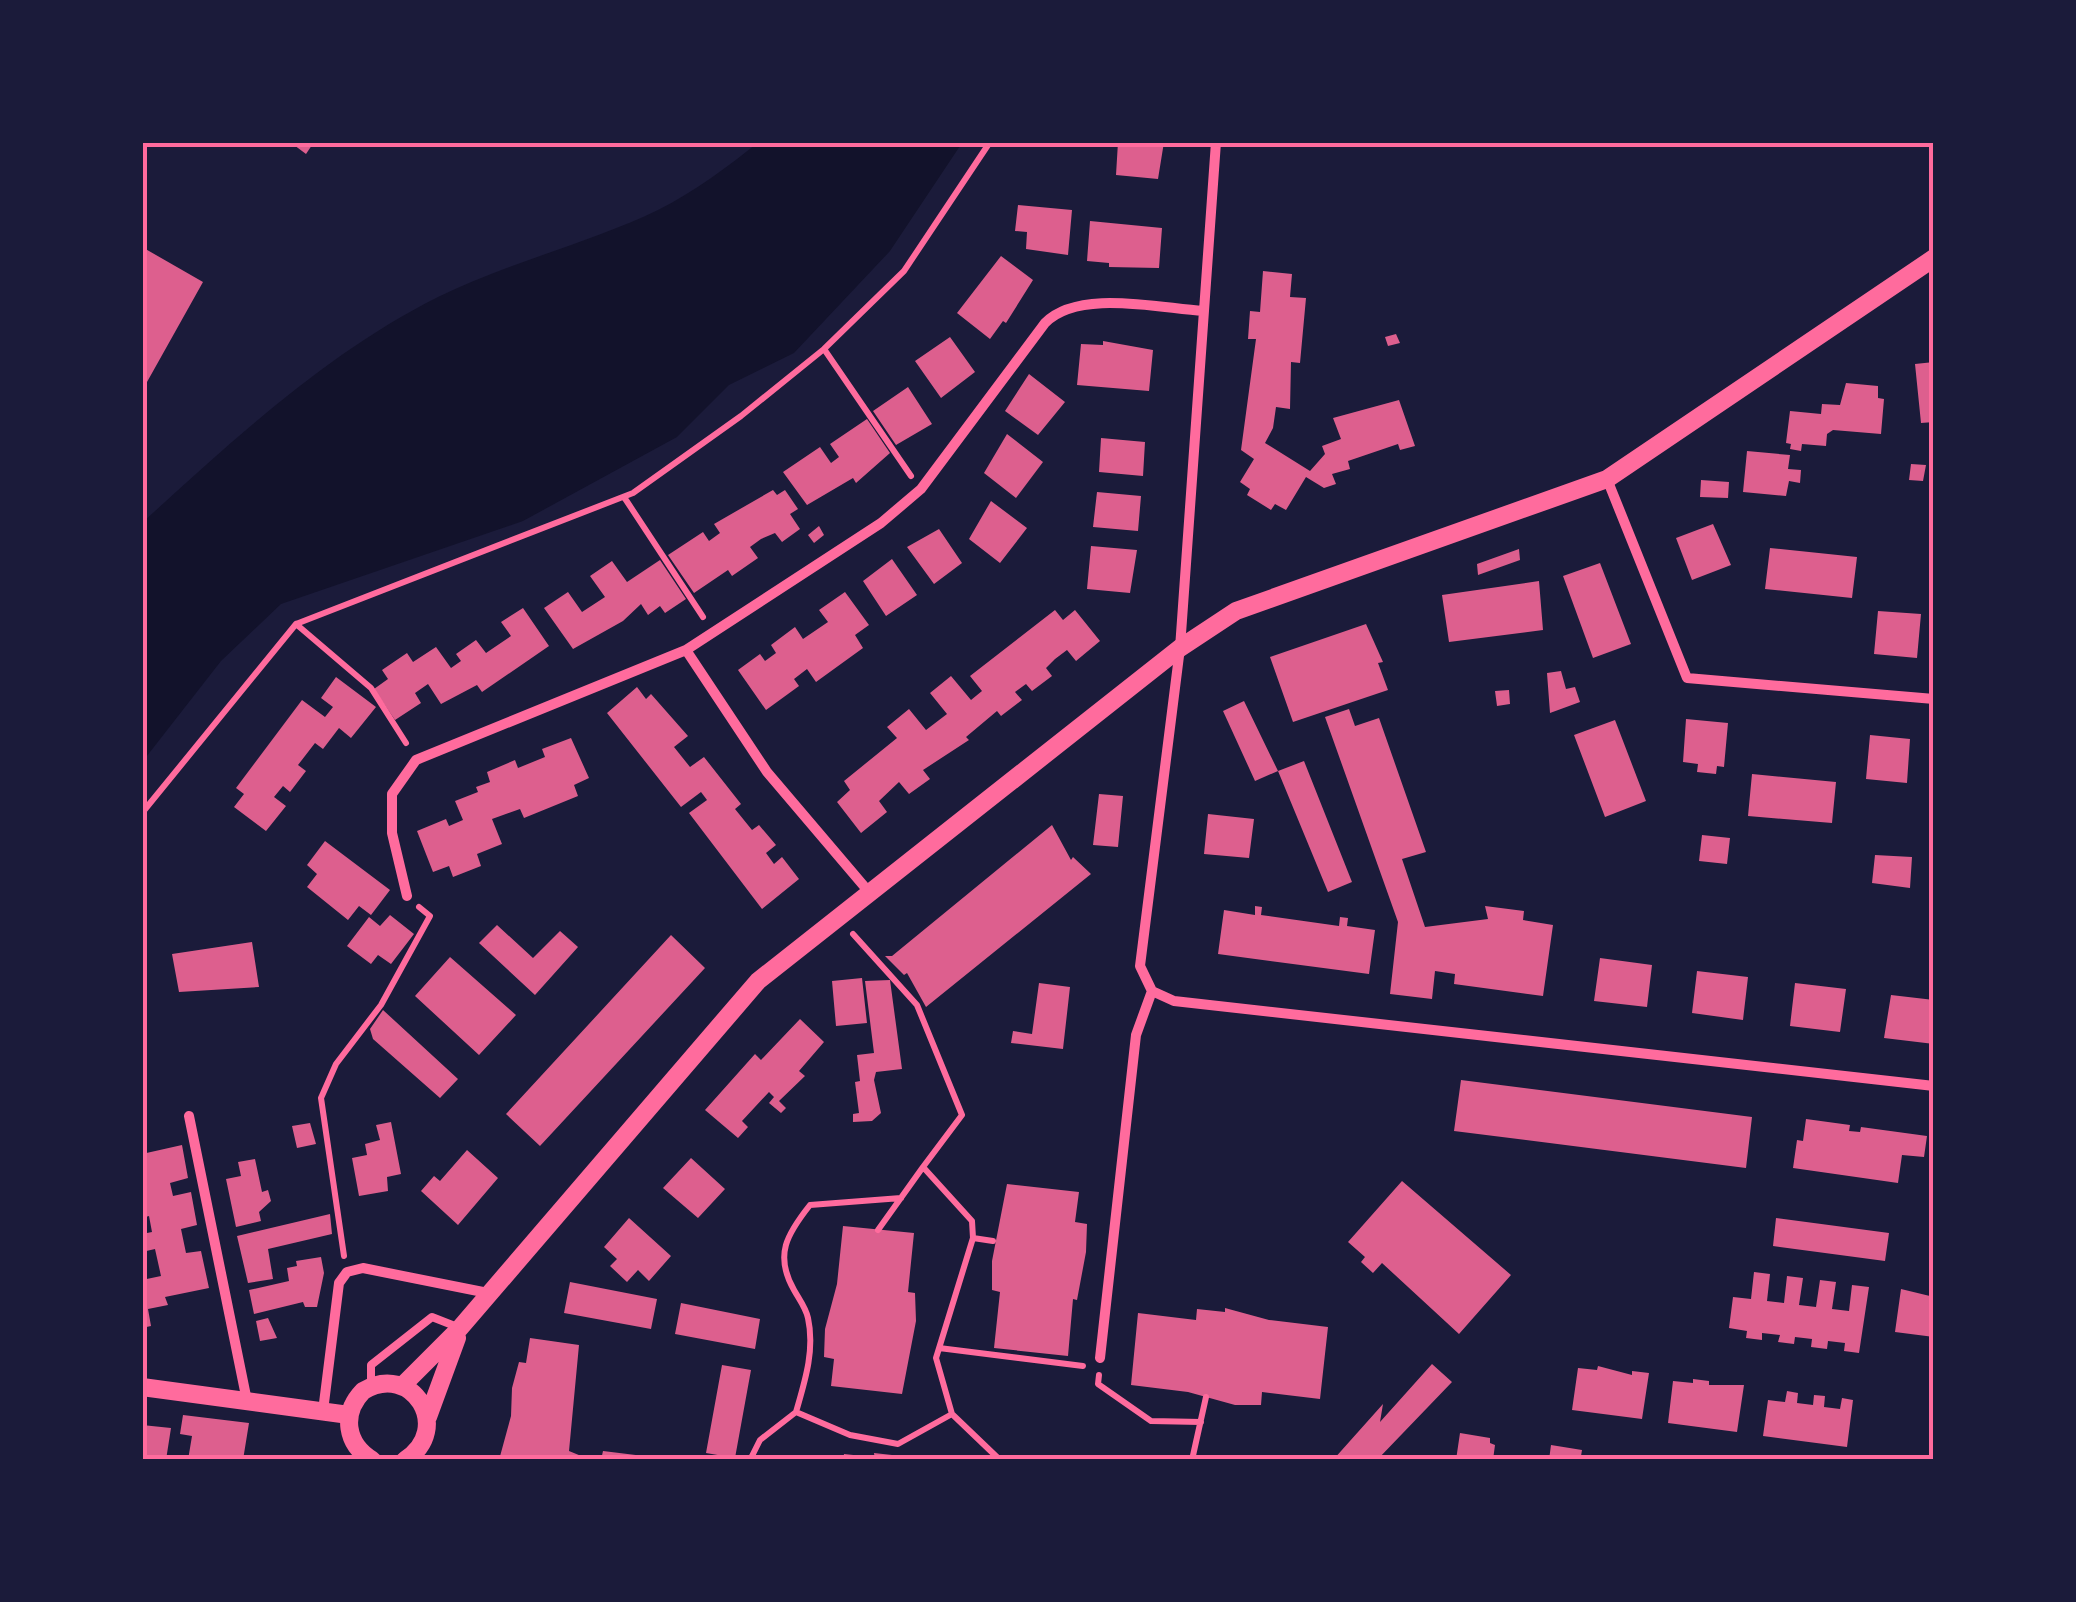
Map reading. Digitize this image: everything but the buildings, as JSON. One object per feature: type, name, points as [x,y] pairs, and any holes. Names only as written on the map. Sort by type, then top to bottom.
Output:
[{"type":"street","points":[[1216,142],[1180,648],[1140,966],[1152,991],[1174,1001],[1934,1086]]},
{"type":"street","points":[[403,1385],[460,1328],[758,981],[1180,648],[1236,611],[1607,480],[1934,258]]},
{"type":"street","points":[[407,896],[392,833],[392,794],[416,760],[686,650],[715,635],[899,511],[921,490],[1045,324],[1063,308],[1089,304],[1203,311]]},
{"type":"street","points":[[1607,480],[1687,678],[1934,700]]},
{"type":"street","points":[[686,650],[767,772],[870,892]]},
{"type":"street","points":[[1100,1358],[1136,1035],[1152,991]]},
{"type":"street","points":[[189,1116],[247,1401]]},
{"type":"street","points":[[324,1411],[340,1283],[347,1272],[363,1268],[488,1292]]},
{"type":"street","points":[[405,1460],[426,1437],[428,1417],[460,1328]]},
{"type":"street","points":[[372,1460],[351,1437],[349,1415],[356,1398],[371,1386],[403,1385],[420,1398],[428,1417]]},
{"type":"street","points":[[142,1387],[349,1415]]},
{"type":"lane","points":[[371,1386],[371,1365],[432,1317],[460,1328]]},
{"type":"path","points":[[142,812],[296,624],[624,496],[742,416],[824,349],[904,271],[990,142]]},
{"type":"path","points":[[824,349],[921,490]]},
{"type":"path","points":[[624,496],[715,635]]},
{"type":"path","points":[[296,624],[371,688],[416,760]]},
{"type":"path","points":[[347,1272],[321,1098],[336,1064],[381,1005],[430,916],[407,896]]},
{"type":"path","points":[[838,917],[917,1005],[962,1115],[878,1230]]},
{"type":"path","points":[[923,1167],[972,1220],[973,1238],[936,1358],[952,1414],[1000,1460]]},
{"type":"path","points":[[750,1460],[760,1440],[796,1412],[808,1369],[808,1313],[782,1267],[786,1235],[810,1205],[901,1198]]},
{"type":"path","points":[[973,1238],[994,1241]]},
{"type":"path","points":[[939,1348],[1099,1368],[1098,1384],[1151,1422],[1200,1422]]},
{"type":"path","points":[[1192,1460],[1206,1397]]},
{"type":"path","points":[[796,1412],[850,1435],[898,1444],[952,1414]]},
{"type":"shaded area","points":[[759,142],[962,143],[890,251],[794,353],[729,385],[677,437],[523,521],[281,604],[221,661],[143,761],[143,522],[283,399],[397,319],[465,285],[658,210]]}]
